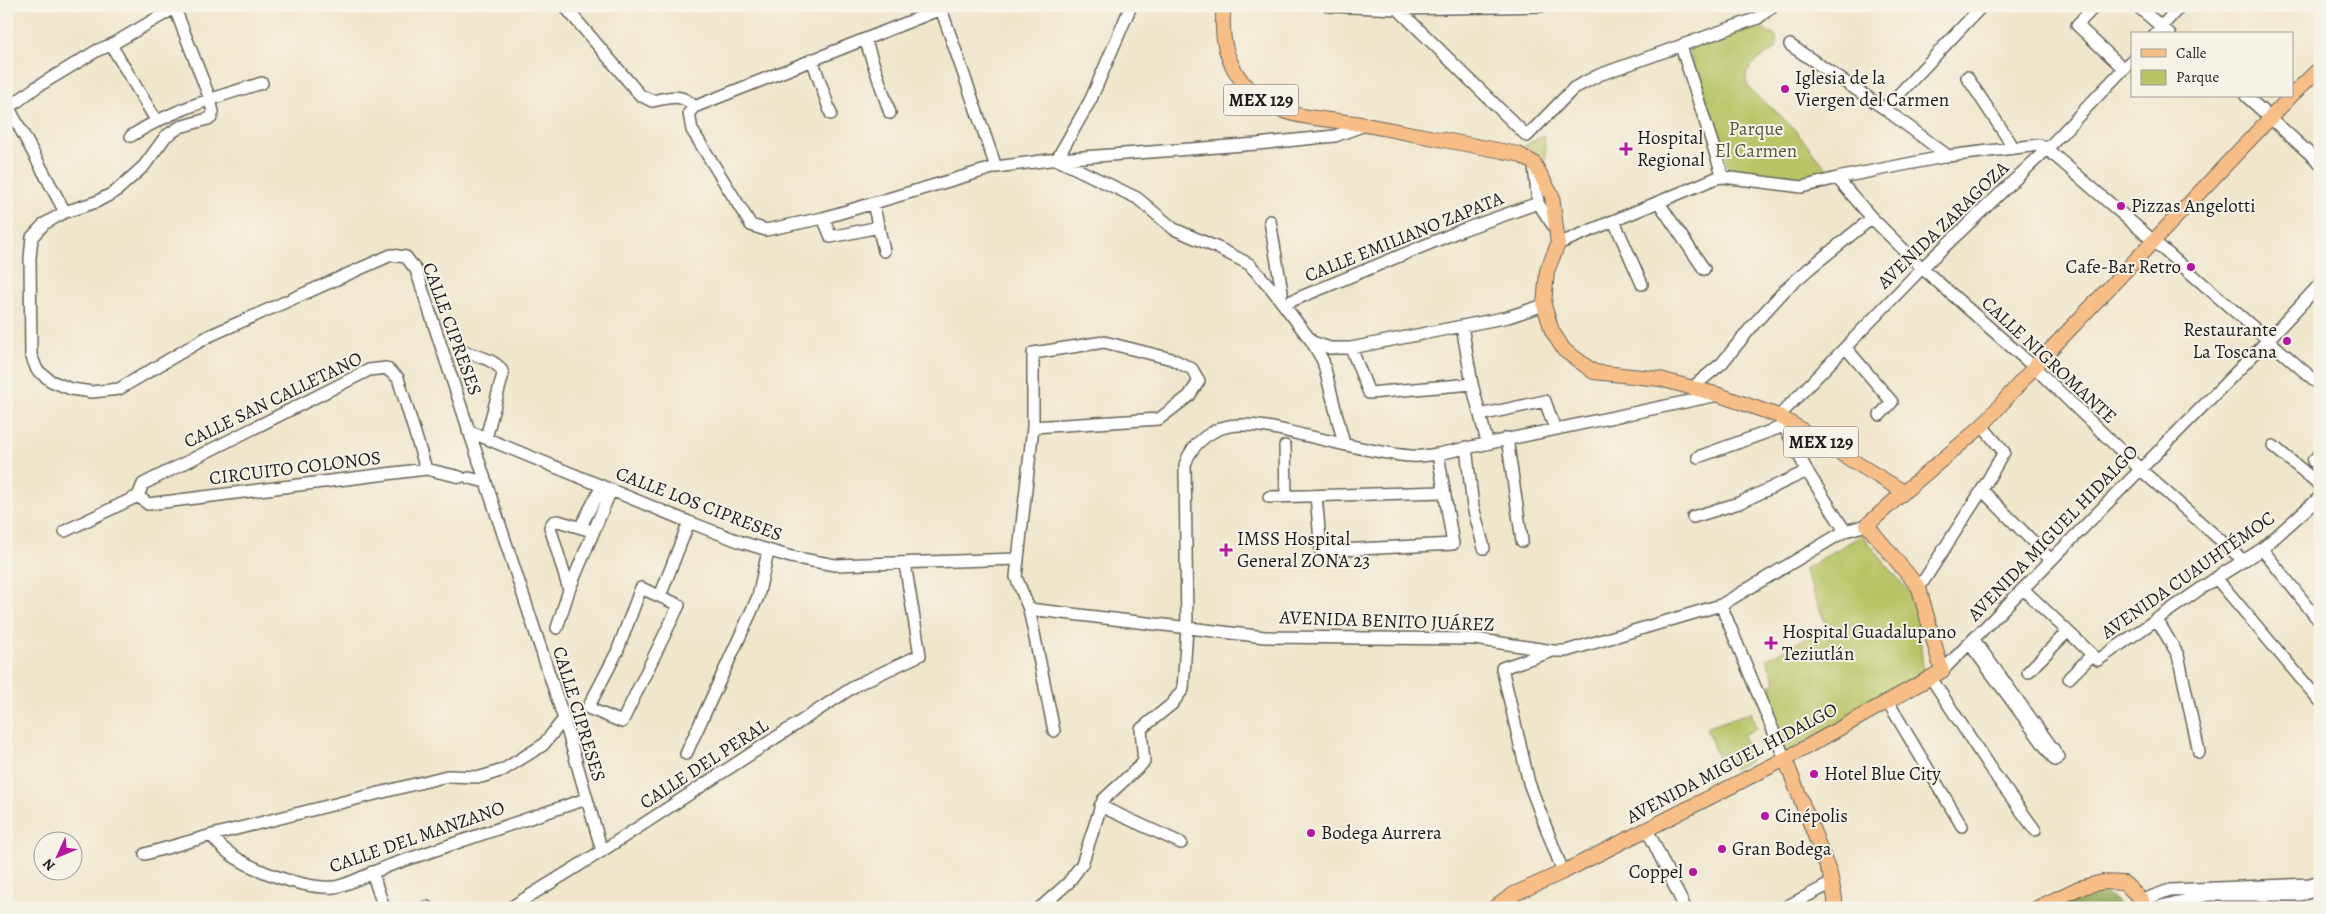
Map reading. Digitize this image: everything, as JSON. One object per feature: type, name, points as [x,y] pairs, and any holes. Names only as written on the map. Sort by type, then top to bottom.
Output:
[{"type":"main road","name":"MEX 129","points":[[1224,6],[1225,53],[1249,92],[1274,107],[1288,113],[1365,124],[1518,154],[1534,163],[1552,196],[1557,238],[1548,271],[1544,305],[1552,331],[1564,350],[1594,372],[1660,379],[1719,395],[1785,422],[1904,492]]},
{"type":"main road","points":[[2294,94],[2320,68]]},
{"type":"main road","points":[[1936,675],[1921,594],[1867,524],[1982,426],[2034,367],[2290,98]]},
{"type":"main road","name":"AVENIDA MIGUEL HIDALGO","points":[[1494,908],[1513,901],[1564,872],[1785,759],[1936,675]]},
{"type":"main road","points":[[1785,759],[1832,883],[1835,908]]},
{"type":"main road","points":[[2037,908],[2079,888],[2103,882],[2124,883],[2147,905]]},
{"type":"street","points":[[1057,159],[1091,99],[1131,6]]},
{"type":"street","points":[[1328,6],[1398,9],[1542,6]]},
{"type":"street","points":[[1398,9],[1527,136],[1574,88],[1599,75],[1758,18],[1773,6]]},
{"type":"street","points":[[1885,109],[1982,6]]},
{"type":"street","points":[[2095,6],[2077,25],[2124,70]]},
{"type":"street","points":[[2137,6],[2162,31],[2180,6]]},
{"type":"street","points":[[65,212],[8,109],[35,88],[98,50],[111,45],[176,7],[210,99]]},
{"type":"street","points":[[691,110],[940,8],[996,167]]},
{"type":"street","points":[[567,9],[640,95],[652,101],[677,96],[687,99],[691,110],[692,130],[752,226],[758,229],[766,230],[824,218],[996,167],[1057,159],[1335,136],[1365,124]]},
{"type":"street","points":[[865,39],[890,113]]},
{"type":"street","points":[[111,45],[156,120]]},
{"type":"street","points":[[1790,45],[1885,109],[1948,156]]},
{"type":"street","points":[[1677,46],[1719,178]]},
{"type":"street","points":[[812,59],[832,114]]},
{"type":"street","name":"AVENIDA ZARAGOZA","points":[[1785,422],[1846,348],[1922,268],[2131,61]]},
{"type":"street","points":[[1968,78],[2014,148]]},
{"type":"street","points":[[131,136],[156,120],[210,99],[262,83]]},
{"type":"street","points":[[2248,98],[2271,116],[2320,163]]},
{"type":"street","name":"CALLE CIPRESES","points":[[210,99],[213,112],[211,118],[180,127],[166,136],[144,166],[115,192],[96,202],[65,212],[44,224],[32,237],[30,258],[31,355],[37,370],[51,380],[71,389],[92,392],[119,389],[209,336],[391,256],[406,257],[416,270],[486,482],[564,719],[602,851]]},
{"type":"street","points":[[1534,163],[1538,203],[1557,238],[1614,221],[1719,178],[1802,187],[1837,178],[1948,156],[2014,148],[2043,147],[2154,241],[2267,342],[2320,385]]},
{"type":"street","points":[[1057,159],[1137,198],[1174,229],[1249,264],[1282,301],[1312,342],[1323,361],[1344,444]]},
{"type":"street","name":"CALLE NIGROMANTE","points":[[1837,178],[1872,218],[1922,268],[2034,367],[2140,470],[2244,561]]},
{"type":"street","points":[[873,203],[884,251]]},
{"type":"street","name":"CALLE EMILIANO ZAPATA","points":[[1270,220],[1282,301],[1462,230],[1538,203]]},
{"type":"street","points":[[1659,203],[1704,269]]},
{"type":"street","points":[[824,218],[831,237],[879,227]]},
{"type":"street","points":[[1693,387],[1722,363],[1754,324],[1786,290],[1872,218]]},
{"type":"street","points":[[1614,221],[1642,284]]},
{"type":"street","name":"AVENIDA MIGUEL HIDALGO","points":[[1936,675],[1972,642],[2267,342],[2320,284]]},
{"type":"street","points":[[1312,342],[1330,348],[1351,348],[1508,317],[1544,305]]},
{"type":"street","points":[[1462,326],[1472,384],[1487,442]]},
{"type":"street","points":[[1033,427],[1158,418],[1189,396],[1199,381],[1192,369],[1172,359],[1104,342],[1033,353],[1033,427],[1016,577],[1029,609],[1054,731]]},
{"type":"street","points":[[1351,348],[1369,393],[1472,384]]},
{"type":"street","points":[[1846,348],[1892,402],[1880,415]]},
{"type":"street","points":[[461,351],[494,363],[502,368],[504,374],[486,438]]},
{"type":"street","name":"CALLE SAN CALLETANO","points":[[138,496],[143,484],[369,370],[386,368],[398,378],[426,469]]},
{"type":"street","points":[[1040,908],[1068,883],[1082,864],[1100,806],[1107,796],[1144,762],[1141,729],[1172,704],[1182,689],[1187,628],[1185,465],[1196,444],[1220,428],[1238,425],[1278,429],[1344,444],[1411,456],[1438,454],[1487,442],[1719,395]]},
{"type":"street","points":[[1480,415],[1545,401],[1555,428]]},
{"type":"street","points":[[1698,457],[1785,422],[1807,471],[1845,531]]},
{"type":"street","points":[[1921,594],[2004,452],[1982,426]]},
{"type":"street","name":"CALLE LOS CIPRESES","points":[[468,430],[689,522],[768,551],[835,565],[1017,559]]},
{"type":"street","points":[[1507,438],[1522,541]]},
{"type":"street","points":[[1285,446],[1286,496]]},
{"type":"street","points":[[2273,446],[2320,485]]},
{"type":"street","points":[[1466,448],[1473,507],[1484,548]]},
{"type":"street","points":[[1316,496],[1321,551],[1453,544],[1438,454]]},
{"type":"street","name":"CIRCUITO COLONOS","points":[[138,496],[148,504],[426,469],[486,482]]},
{"type":"street","points":[[1693,517],[1738,503],[1807,471]]},
{"type":"street","points":[[581,526],[606,488]]},
{"type":"street","points":[[557,628],[606,488]]},
{"type":"street","points":[[1982,490],[2051,560]]},
{"type":"street","points":[[1269,497],[1444,492]]},
{"type":"street","points":[[65,532],[138,496]]},
{"type":"street","name":"AVENIDA CUAUHTÉMOC","points":[[2069,678],[2095,657],[2262,549],[2320,497]]},
{"type":"street","points":[[569,590],[550,527],[553,522],[558,521],[581,526],[592,531]]},
{"type":"street","points":[[660,596],[689,522]]},
{"type":"street","name":"AVENIDA BENITO JUÁREZ","points":[[1029,609],[1265,637],[1475,639],[1553,651],[1566,650],[1687,617],[1721,605],[1845,531],[1867,524]]},
{"type":"street","points":[[2262,549],[2320,622]]},
{"type":"street","points":[[686,754],[758,598],[768,551]]},
{"type":"street","name":"CALLE DEL PERAL","points":[[510,908],[602,851],[858,684],[920,654],[905,564]]},
{"type":"street","points":[[2216,578],[2320,701]]},
{"type":"street","points":[[642,588],[660,596],[679,605],[622,722],[588,708],[617,652],[642,588]]},
{"type":"street","points":[[2023,589],[2095,657]]},
{"type":"street","points":[[1721,605],[1785,759]]},
{"type":"street","points":[[2156,618],[2178,655],[2199,752]]},
{"type":"street","points":[[2028,672],[2067,632]]},
{"type":"street","points":[[1972,642],[2059,757],[2055,760],[1972,642]]},
{"type":"street","points":[[1553,651],[1502,668],[1530,782],[1564,872]]},
{"type":"street","points":[[1936,675],[1992,771],[2035,830]]},
{"type":"street","points":[[1888,702],[1962,826]]},
{"type":"street","points":[[145,854],[212,835],[447,776],[481,777],[503,770],[543,745],[564,719]]},
{"type":"street","name":"CALLE DEL MANZANO","points":[[212,835],[217,844],[256,869],[305,886],[335,887],[372,872],[586,799]]},
{"type":"street","points":[[1100,806],[1180,842]]},
{"type":"street","points":[[1647,829],[1685,908]]},
{"type":"street","points":[[372,872],[384,908]]},
{"type":"street","points":[[2147,905],[2170,890],[2310,884],[2320,881]]},
{"type":"street","points":[[1784,908],[1832,883]]},
{"type":"street","points":[[2147,905],[2208,895],[2300,895],[2320,889]]},
{"type":"green space","name":"Parque El Carmen","points":[[1752,23],[1776,36],[1777,48],[1752,65],[1746,75],[1747,85],[1756,96],[1789,124],[1834,177],[1803,183],[1729,170],[1687,45]]},
{"type":"green space","points":[[1544,135],[1546,161],[1524,146]]},
{"type":"green space","points":[[1862,535],[1917,602],[1924,680],[1784,756],[1758,692],[1775,682],[1767,659],[1827,627],[1804,569]]},
{"type":"green space","points":[[1751,712],[1756,728],[1743,735],[1752,760],[1734,769],[1728,756],[1720,762],[1706,728]]},
{"type":"green space","points":[[2096,888],[2115,900],[2120,908],[2053,908],[2083,889]]},
{"type":"place","name":"Iglesia de la Viergen del Carmen","points":[[1785,89]]},
{"type":"place","name":"Hospital Regional","points":[[1626,149]]},
{"type":"place","name":"Pizzas Angelotti","points":[[2121,206]]},
{"type":"place","name":"Cafe-Bar Retro","points":[[2191,267]]},
{"type":"place","name":"Restaurante La Toscana","points":[[2287,341]]},
{"type":"place","name":"IMSS Hospital General ZONA 23","points":[[1226,550]]},
{"type":"place","name":"Hospital Guadalupano Teziutlán","points":[[1771,643]]},
{"type":"place","name":"Hotel Blue City","points":[[1814,774]]},
{"type":"place","name":"Cinépolis","points":[[1765,816]]},
{"type":"place","name":"Bodega Aurrera","points":[[1311,833]]},
{"type":"place","name":"Gran Bodega","points":[[1722,849]]},
{"type":"place","name":"Coppel","points":[[1693,872]]}]
